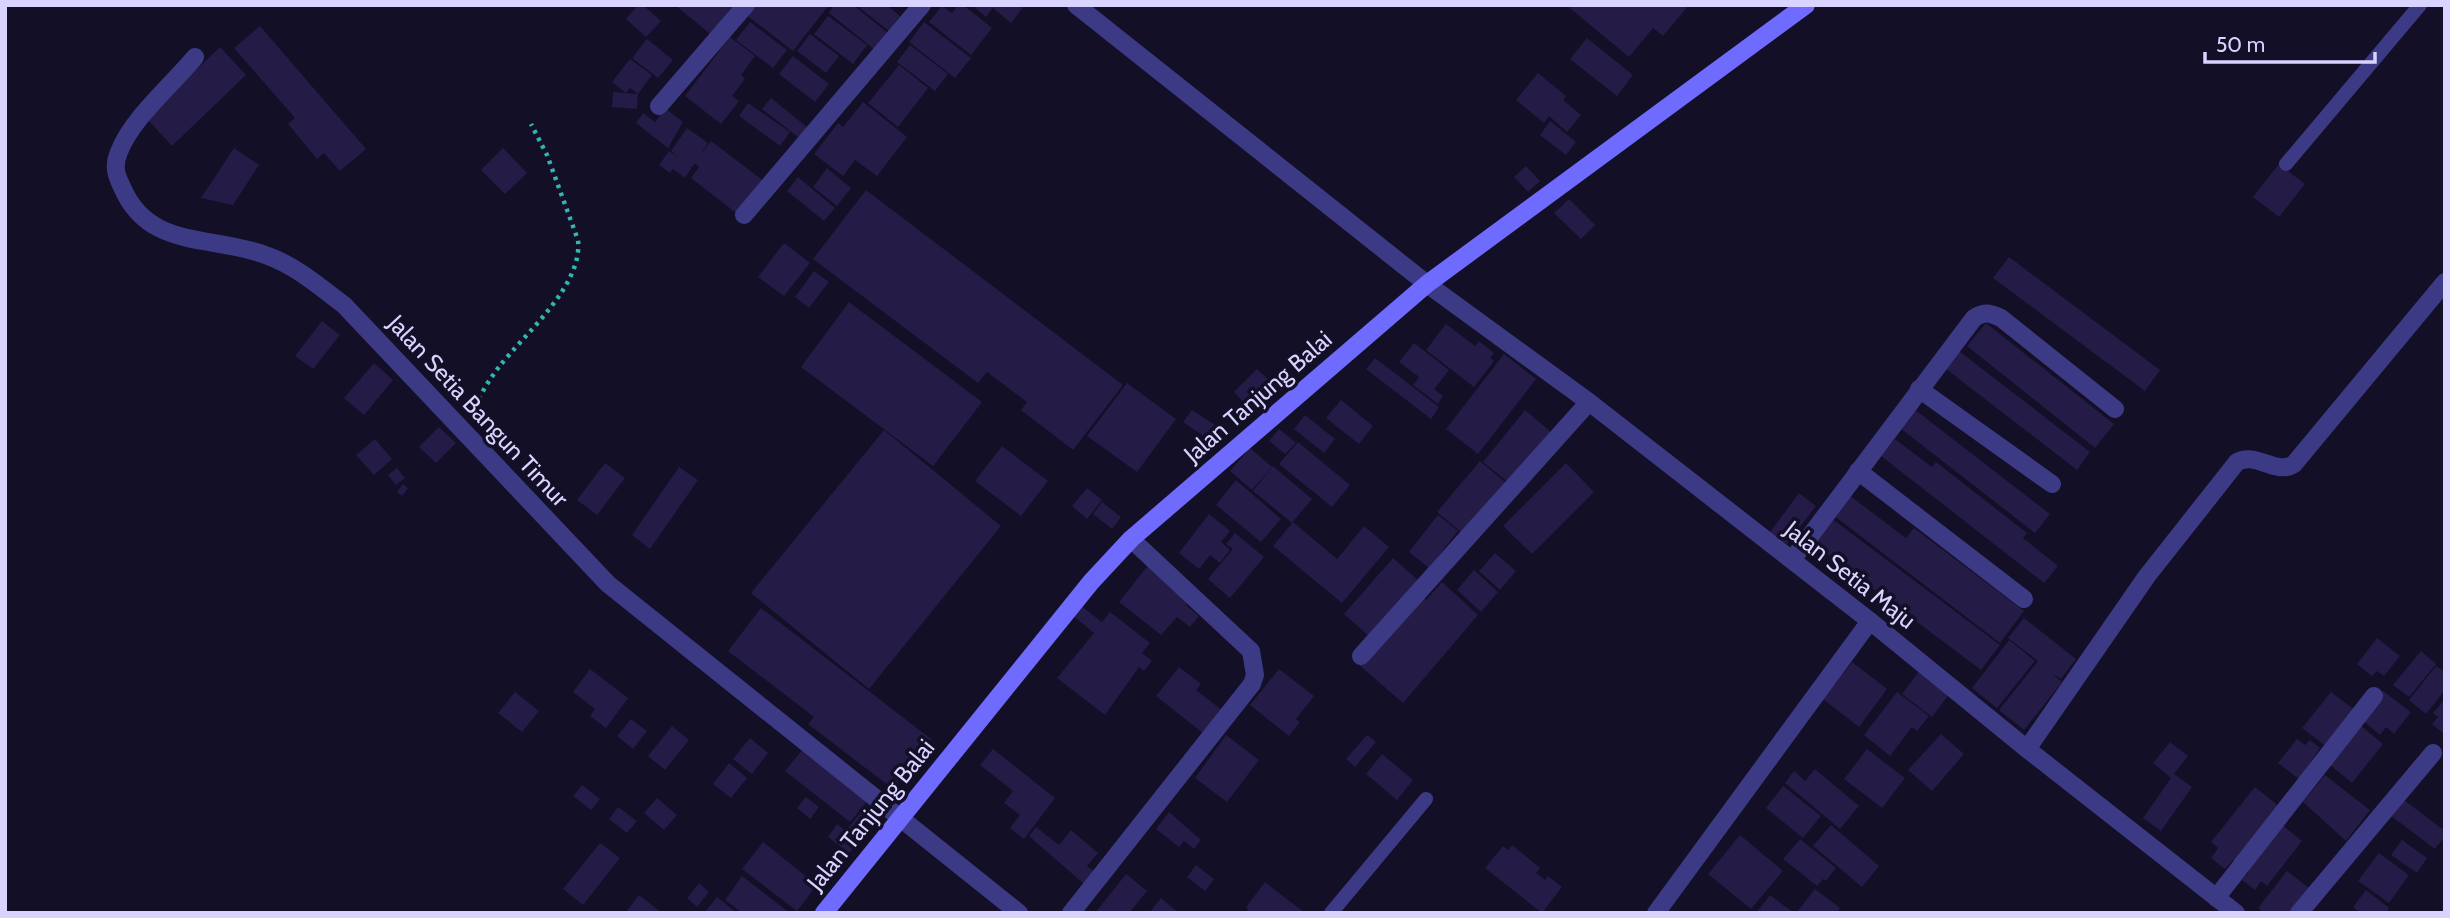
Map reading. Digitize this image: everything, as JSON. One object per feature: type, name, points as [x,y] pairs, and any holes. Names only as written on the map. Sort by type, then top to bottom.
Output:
[{"type":"street","points":[[659,106],[746,5]]},
{"type":"street","points":[[744,215],[922,5]]},
{"type":"street","name":"Jalan Setia Maju","points":[[1076,5],[1427,284],[1589,402],[1870,621],[2235,913]]},
{"type":"street","name":"Jalan Tanjung Balai","points":[[824,913],[1091,582],[1131,539],[1427,284],[1806,5]]},
{"type":"street","name":"Jalan Setia Bangun Timur","points":[[195,57],[135,125],[119,151],[114,171],[137,215],[151,226],[197,242],[236,245],[270,256],[310,279],[344,305],[608,584],[1019,913]]},
{"type":"street","points":[[2027,749],[2147,576],[2237,462],[2249,458],[2283,468],[2294,464],[2445,282]]},
{"type":"street","points":[[1792,560],[1974,318],[1989,312],[2001,318],[2115,409]]},
{"type":"street","points":[[1919,390],[2052,484]]},
{"type":"street","points":[[1361,656],[1589,402]]},
{"type":"street","points":[[1858,471],[2024,599]]},
{"type":"street","points":[[1071,913],[1252,684],[1255,675],[1251,651],[1131,539]]},
{"type":"street","points":[[1656,913],[1870,621]]},
{"type":"street","points":[[2216,898],[2374,696]]},
{"type":"street","points":[[2299,913],[2433,753]]},
{"type":"lane","points":[[2286,164],[2420,5]]},
{"type":"lane","points":[[1331,913],[1426,799]]},
{"type":"path","points":[[463,430],[499,367],[554,303],[580,255],[578,240],[547,155],[531,124]]},
{"type":"building","points":[[638,5],[643,5],[661,21],[646,37],[626,19]]},
{"type":"building","points":[[675,5],[729,5],[732,7],[710,34]]},
{"type":"building","points":[[751,5],[829,5],[793,51],[745,14]]},
{"type":"building","points":[[834,5],[853,5],[888,33],[875,50],[829,13]]},
{"type":"building","points":[[856,5],[887,5],[900,16],[889,31]]},
{"type":"building","points":[[958,5],[963,5],[992,28],[971,55],[929,22],[942,6],[952,13]]},
{"type":"building","points":[[972,5],[1025,5],[1011,23],[993,8],[986,17]]},
{"type":"building","points":[[1566,5],[1689,5],[1663,36],[1653,28],[1629,57]]},
{"type":"building","points":[[828,16],[867,45],[853,64],[814,34]]},
{"type":"building","points":[[750,22],[787,50],[773,68],[736,40]]},
{"type":"building","points":[[924,22],[971,58],[955,78],[909,42]]},
{"type":"building","points":[[260,26],[366,149],[340,171],[324,153],[317,159],[288,124],[295,118],[234,48]]},
{"type":"building","points":[[810,34],[839,56],[826,73],[797,51]]},
{"type":"building","points":[[730,37],[755,56],[741,75],[745,79],[732,96],[739,101],[721,124],[685,96]]},
{"type":"building","points":[[1587,38],[1633,75],[1617,96],[1570,59]]},
{"type":"building","points":[[647,39],[673,60],[658,78],[632,58]]},
{"type":"building","points":[[910,45],[948,74],[935,91],[897,62]]},
{"type":"building","points":[[220,47],[246,75],[172,146],[146,118]]},
{"type":"building","points":[[793,56],[829,84],[815,102],[779,74]]},
{"type":"building","points":[[630,59],[652,75],[638,94],[630,88],[626,93],[612,82]]},
{"type":"building","points":[[899,65],[928,88],[898,127],[868,103]]},
{"type":"building","points":[[1538,73],[1566,96],[1563,100],[1581,115],[1567,132],[1549,116],[1544,123],[1516,100]]},
{"type":"building","points":[[613,92],[638,94],[637,109],[612,107]]},
{"type":"building","points":[[771,98],[812,131],[803,141],[762,109]]},
{"type":"building","points":[[863,102],[907,137],[877,176],[855,160],[843,176],[814,154],[838,123],[843,127]]},
{"type":"building","points":[[748,103],[790,132],[780,146],[739,116]]},
{"type":"building","points":[[665,108],[683,122],[668,148],[636,123],[643,113],[655,122]]},
{"type":"building","points":[[1550,121],[1576,142],[1566,155],[1540,135]]},
{"type":"building","points":[[687,128],[708,143],[685,178],[673,169],[670,173],[659,165],[669,151],[679,158],[671,151]]},
{"type":"building","points":[[711,141],[765,182],[736,213],[691,178],[699,167],[694,163]]},
{"type":"building","points":[[234,148],[259,165],[233,205],[201,198]]},
{"type":"building","points":[[503,148],[527,173],[505,194],[481,170]]},
{"type":"building","points":[[2279,164],[2305,184],[2279,217],[2253,197]]},
{"type":"building","points":[[1526,166],[1540,181],[1528,192],[1514,177]]},
{"type":"building","points":[[827,168],[851,188],[837,206],[813,187]]},
{"type":"building","points":[[798,177],[835,208],[824,221],[787,191]]},
{"type":"building","points":[[866,190],[1123,385],[1073,450],[1021,410],[1027,402],[987,372],[978,383],[813,259]]},
{"type":"building","points":[[1569,199],[1595,225],[1581,239],[1554,213]]},
{"type":"building","points":[[784,243],[810,263],[784,296],[758,277]]},
{"type":"building","points":[[2009,257],[2160,370],[2145,391],[1993,278]]},
{"type":"building","points":[[814,271],[829,282],[809,308],[795,297]]},
{"type":"building","points":[[849,302],[982,402],[933,466],[801,367]]},
{"type":"building","points":[[322,321],[340,335],[313,369],[295,356]]},
{"type":"building","points":[[1986,323],[2114,424],[2095,448],[1967,346]]},
{"type":"building","points":[[1446,324],[1475,346],[1479,341],[1494,353],[1490,358],[1494,361],[1474,387],[1426,350]]},
{"type":"building","points":[[1414,343],[1449,370],[1434,389],[1443,396],[1438,404],[1413,385],[1419,377],[1399,362]]},
{"type":"building","points":[[1959,351],[2090,452],[2077,470],[1946,369]]},
{"type":"building","points":[[1504,354],[1536,379],[1478,454],[1446,429]]},
{"type":"building","points":[[1375,358],[1439,407],[1431,419],[1366,369]]},
{"type":"building","points":[[374,363],[393,380],[364,415],[344,398]]},
{"type":"building","points":[[1257,369],[1273,384],[1249,408],[1234,392]]},
{"type":"building","points":[[1127,383],[1176,419],[1137,472],[1087,436]]},
{"type":"building","points":[[1341,400],[1373,426],[1359,444],[1326,418]]},
{"type":"building","points":[[1914,409],[2050,514],[2035,533],[1900,428]]},
{"type":"building","points":[[1192,410],[1221,429],[1212,442],[1183,422]]},
{"type":"building","points":[[1525,410],[1551,432],[1509,483],[1483,462]]},
{"type":"building","points":[[1305,415],[1335,439],[1324,453],[1294,429]]},
{"type":"building","points":[[439,427],[456,443],[436,463],[419,447]]},
{"type":"building","points":[[1279,429],[1296,443],[1285,454],[1269,441]]},
{"type":"building","points":[[884,430],[1001,526],[869,689],[751,593]]},
{"type":"building","points":[[375,439],[392,459],[374,475],[356,455]]},
{"type":"building","points":[[1895,439],[1932,467],[1936,462],[2027,533],[2023,538],[2058,566],[2044,583],[1881,456]]},
{"type":"building","points":[[1298,442],[1350,485],[1332,507],[1279,464]]},
{"type":"building","points":[[1002,446],[1048,481],[1021,516],[975,481]]},
{"type":"building","points":[[1250,448],[1272,467],[1252,490],[1230,471]]},
{"type":"building","points":[[1480,461],[1506,483],[1462,533],[1437,512]]},
{"type":"building","points":[[605,463],[625,478],[597,515],[577,500]]},
{"type":"building","points":[[1566,463],[1594,492],[1532,554],[1503,526]]},
{"type":"building","points":[[1273,466],[1312,499],[1292,523],[1253,491]]},
{"type":"building","points":[[679,467],[698,480],[650,549],[632,535]]},
{"type":"building","points":[[397,468],[405,478],[396,485],[388,475]]},
{"type":"building","points":[[1236,480],[1281,519],[1261,542],[1216,505]]},
{"type":"building","points":[[403,484],[408,488],[402,496],[397,492]]},
{"type":"building","points":[[1087,488],[1102,500],[1087,519],[1072,506]]},
{"type":"building","points":[[1799,493],[1816,506],[1787,544],[1770,532]]},
{"type":"building","points":[[1849,495],[1906,538],[1914,528],[2024,611],[2000,643],[1833,515]]},
{"type":"building","points":[[1102,502],[1121,517],[1112,529],[1093,514]]},
{"type":"building","points":[[1209,514],[1230,531],[1221,542],[1230,550],[1220,563],[1210,555],[1199,569],[1179,553]]},
{"type":"building","points":[[1438,515],[1458,531],[1429,568],[1409,552]]},
{"type":"building","points":[[1831,518],[2000,645],[1981,670],[1812,543]]},
{"type":"building","points":[[1293,522],[1337,559],[1364,526],[1389,547],[1342,603],[1273,546]]},
{"type":"building","points":[[1235,533],[1264,557],[1230,598],[1208,579],[1233,549],[1226,544]]},
{"type":"building","points":[[1495,553],[1516,571],[1500,590],[1479,571]]},
{"type":"building","points":[[1393,558],[1420,582],[1371,638],[1344,614]]},
{"type":"building","points":[[1149,564],[1191,599],[1186,605],[1199,616],[1190,627],[1177,617],[1161,635],[1119,602]]},
{"type":"building","points":[[1474,570],[1498,592],[1481,612],[1457,590]]},
{"type":"building","points":[[1442,582],[1478,615],[1403,703],[1359,665],[1421,596],[1426,600]]},
{"type":"building","points":[[1080,605],[1102,622],[1110,612],[1150,643],[1142,653],[1152,661],[1144,671],[1139,667],[1105,715],[1057,678],[1094,633],[1072,615]]},
{"type":"building","points":[[761,608],[931,739],[893,789],[808,724],[814,717],[728,651]]},
{"type":"building","points":[[2024,618],[2076,659],[2061,679],[2051,673],[2062,682],[2024,730],[1999,710],[2038,661],[2008,638]]},
{"type":"building","points":[[2377,638],[2400,656],[2384,676],[2377,671],[2372,676],[2357,664]]},
{"type":"building","points":[[2009,640],[2035,661],[1997,708],[1972,688]]},
{"type":"building","points":[[2421,651],[2436,664],[2409,697],[2393,685]]},
{"type":"building","points":[[1852,662],[1887,689],[1859,727],[1823,699]]},
{"type":"building","points":[[2436,666],[2445,672],[2445,690],[2426,714],[2409,700]]},
{"type":"building","points":[[1179,667],[1201,684],[1196,690],[1222,710],[1203,733],[1156,696]]},
{"type":"building","points":[[590,669],[628,698],[606,728],[590,716],[595,709],[573,692]]},
{"type":"building","points":[[1279,669],[1314,696],[1296,719],[1300,722],[1289,736],[1250,705]]},
{"type":"building","points":[[1920,670],[1950,693],[1932,717],[1902,694]]},
{"type":"building","points":[[2383,691],[2411,712],[2394,734],[2386,727],[2380,735],[2361,719]]},
{"type":"building","points":[[515,692],[539,711],[522,732],[498,713]]},
{"type":"building","points":[[1897,692],[1929,716],[1917,731],[1912,727],[1890,756],[1864,735]]},
{"type":"building","points":[[2331,692],[2356,711],[2327,747],[2302,728]]},
{"type":"building","points":[[2445,699],[2443,733],[2432,724],[2438,717],[2433,713]]},
{"type":"building","points":[[631,719],[647,731],[633,749],[617,736]]},
{"type":"building","points":[[2360,725],[2383,744],[2352,783],[2329,764]]},
{"type":"building","points":[[672,726],[689,740],[665,770],[648,756]]},
{"type":"building","points":[[1941,734],[1964,754],[1932,791],[1908,770]]},
{"type":"building","points":[[1226,735],[1259,760],[1227,802],[1195,778]]},
{"type":"building","points":[[1367,735],[1376,742],[1355,767],[1346,759]]},
{"type":"building","points":[[750,738],[768,753],[752,774],[733,759]]},
{"type":"building","points":[[2297,739],[2305,745],[2310,740],[2320,748],[2299,779],[2278,763]]},
{"type":"building","points":[[2170,742],[2188,756],[2174,774],[2192,787],[2161,831],[2143,818],[2171,778],[2153,763]]},
{"type":"building","points":[[803,749],[868,800],[850,822],[785,771]]},
{"type":"building","points":[[993,749],[1055,798],[1024,839],[1010,828],[1020,815],[1004,803],[1013,791],[980,765]]},
{"type":"building","points":[[1867,749],[1905,778],[1882,808],[1844,779]]},
{"type":"building","points":[[1382,754],[1413,780],[1397,800],[1366,774]]},
{"type":"building","points":[[729,763],[747,778],[731,798],[713,784]]},
{"type":"building","points":[[1815,769],[1859,806],[1840,829],[1785,783],[1794,771],[1805,781]]},
{"type":"building","points":[[2325,775],[2370,810],[2346,841],[2303,802]]},
{"type":"building","points":[[582,785],[600,799],[591,810],[573,796]]},
{"type":"building","points":[[1783,786],[1821,816],[1803,838],[1766,808]]},
{"type":"building","points":[[2255,787],[2280,807],[2237,863],[2233,860],[2225,869],[2211,858],[2218,848],[2211,842]]},
{"type":"building","points":[[806,797],[819,807],[810,819],[797,808]]},
{"type":"building","points":[[657,798],[677,815],[664,830],[644,813]]},
{"type":"building","points":[[2404,800],[2445,831],[2445,836],[2435,849],[2391,816]]},
{"type":"building","points":[[618,807],[637,821],[627,833],[609,819]]},
{"type":"building","points":[[863,810],[875,820],[859,839],[847,829]]},
{"type":"building","points":[[1169,812],[1201,840],[1194,849],[1184,841],[1179,847],[1156,829]]},
{"type":"building","points":[[2280,823],[2302,841],[2267,886],[2261,881],[2255,890],[2242,880],[2249,872],[2245,869]]},
{"type":"building","points":[[837,824],[859,841],[849,853],[828,837]]},
{"type":"building","points":[[1831,825],[1879,866],[1862,887],[1813,846]]},
{"type":"building","points":[[1036,827],[1059,845],[1071,830],[1098,853],[1087,866],[1095,872],[1085,885],[1029,836]]},
{"type":"building","points":[[1740,835],[1783,871],[1751,909],[1708,874]]},
{"type":"building","points":[[1800,839],[1836,868],[1826,881],[1823,879],[1817,886],[1783,859]]},
{"type":"building","points":[[2402,840],[2427,858],[2417,873],[2391,855]]},
{"type":"building","points":[[763,842],[817,885],[797,911],[742,869]]},
{"type":"building","points":[[600,843],[620,858],[583,905],[563,889]]},
{"type":"building","points":[[1512,845],[1540,868],[1536,873],[1545,880],[1548,876],[1562,887],[1542,913],[1485,868],[1503,846],[1508,850]]},
{"type":"building","points":[[2379,853],[2409,875],[2389,903],[2358,881]]},
{"type":"building","points":[[1196,865],[1214,879],[1205,891],[1187,877]]},
{"type":"building","points":[[2287,871],[2313,891],[2296,913],[2264,913],[2258,908]]},
{"type":"building","points":[[1126,874],[1147,891],[1129,913],[1095,913]]},
{"type":"building","points":[[742,876],[790,913],[742,913],[725,900]]},
{"type":"building","points":[[1265,882],[1305,913],[1245,913],[1248,909],[1246,907]]},
{"type":"building","points":[[699,883],[709,892],[697,907],[687,898]]},
{"type":"building","points":[[1815,889],[1840,908],[1837,913],[1796,913]]},
{"type":"building","points":[[2366,890],[2389,908],[2386,913],[2361,913],[2353,907]]},
{"type":"building","points":[[639,895],[662,913],[625,913]]},
{"type":"building","points":[[1770,895],[1794,913],[1756,913]]},
{"type":"building","points":[[717,897],[737,913],[704,913]]},
{"type":"building","points":[[1161,898],[1179,913],[1149,913]]}]
